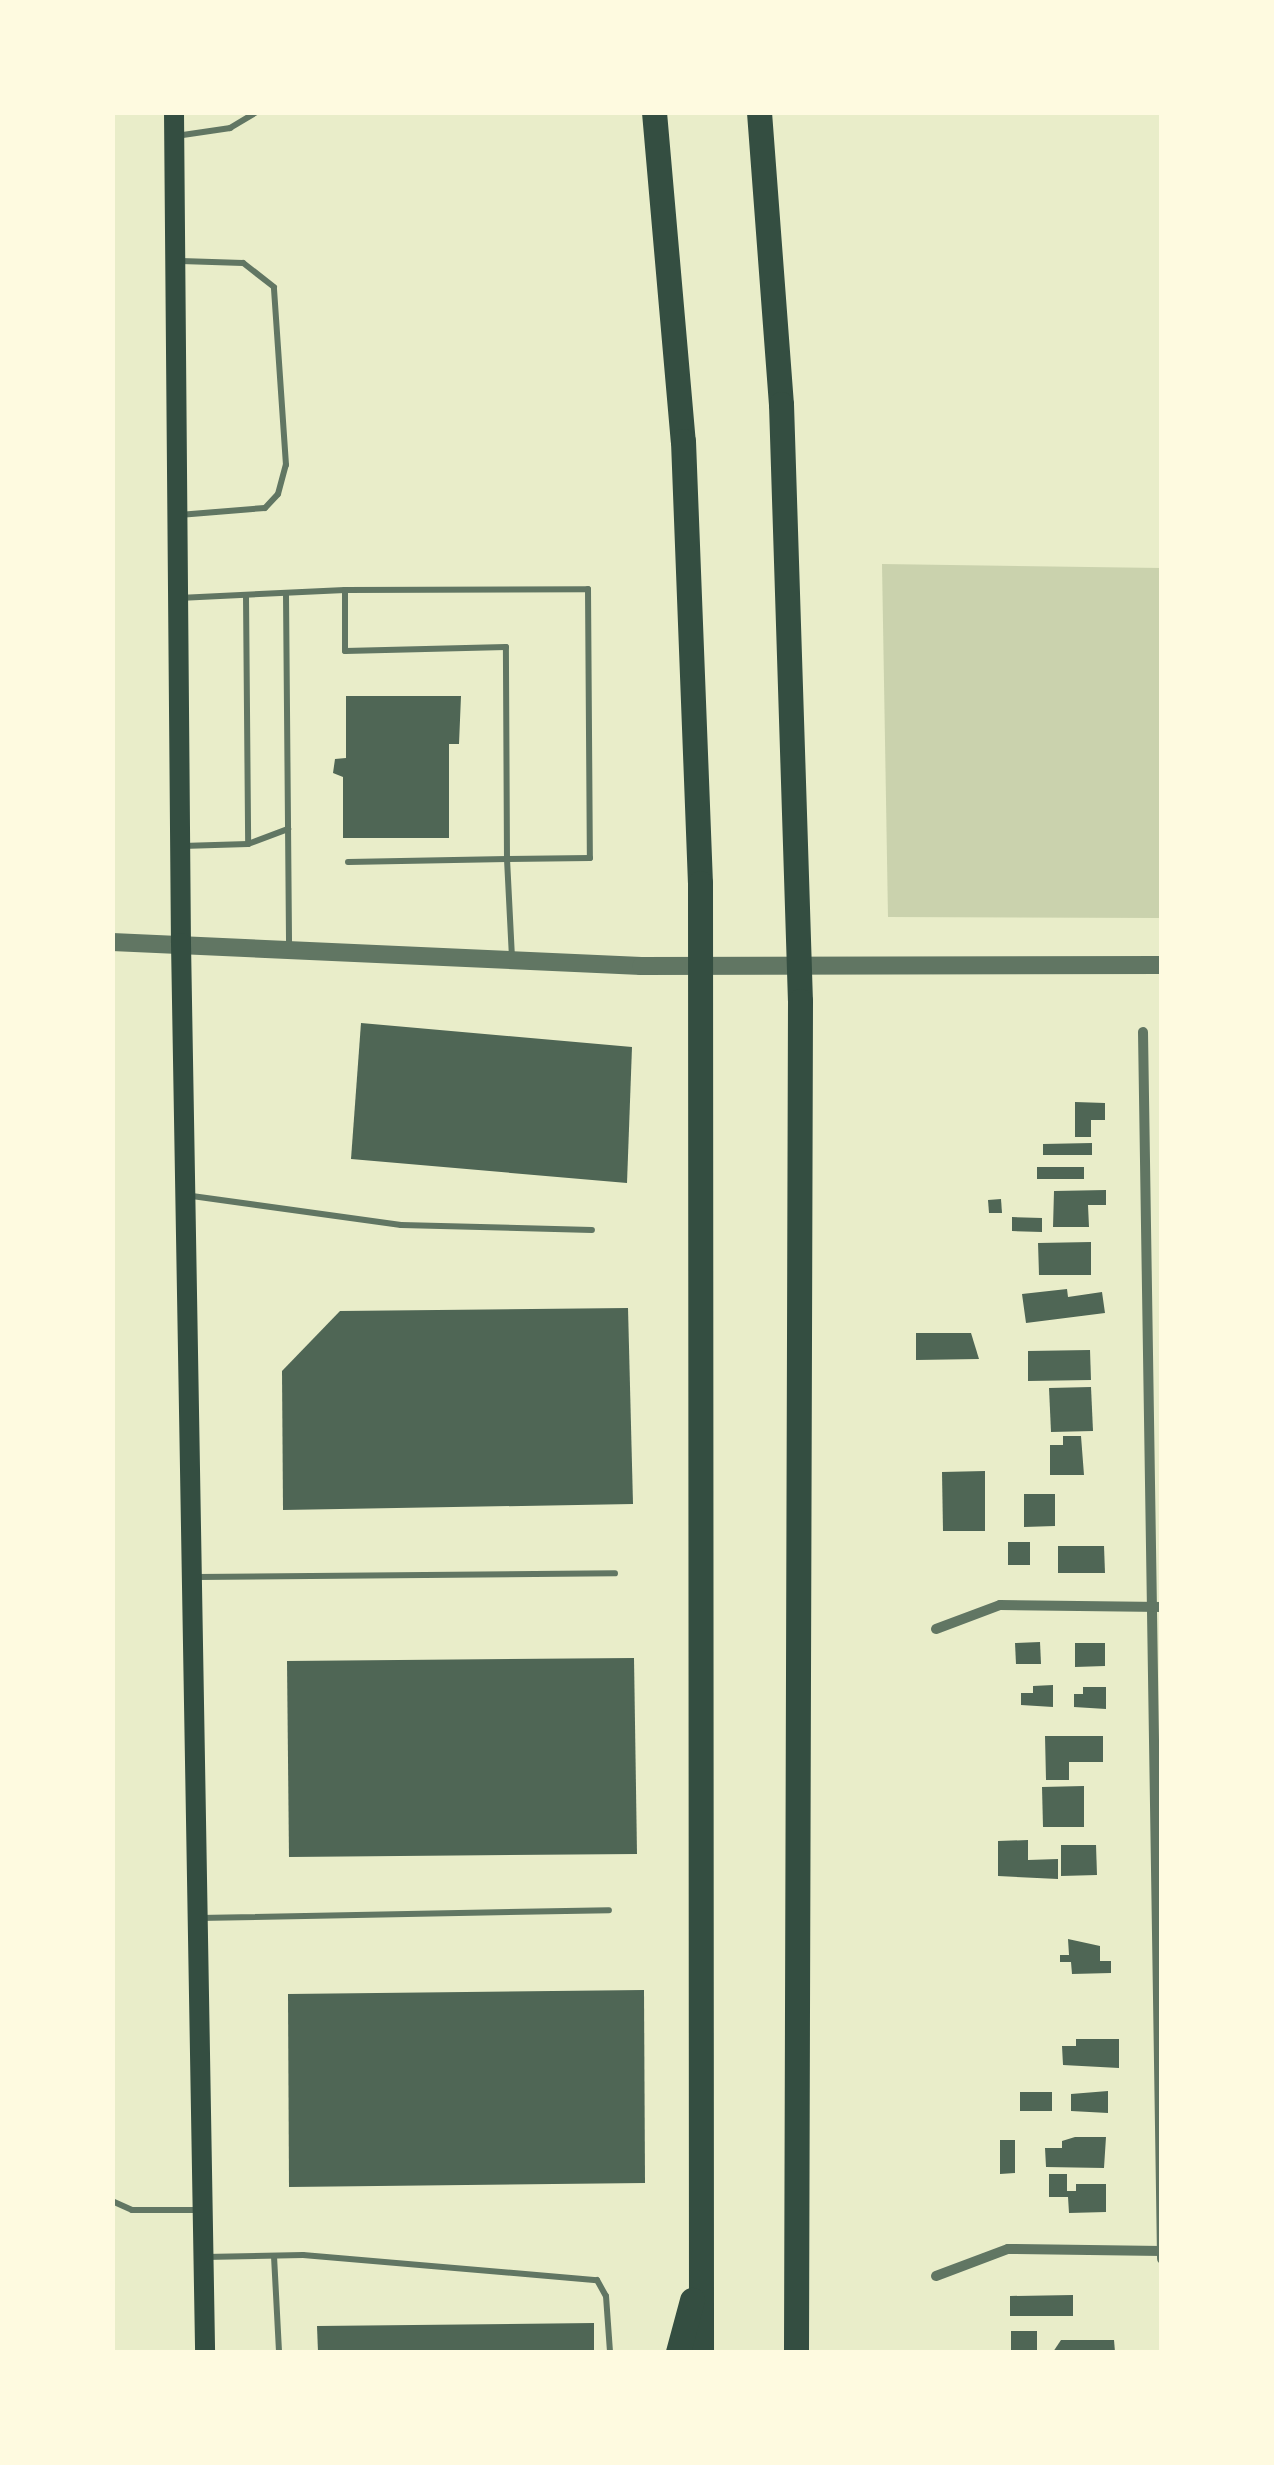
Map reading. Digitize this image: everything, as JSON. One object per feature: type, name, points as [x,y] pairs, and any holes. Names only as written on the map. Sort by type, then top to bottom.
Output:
[{"type":"highway","points":[[654,112],[683,440],[700,883],[700,2352]]},
{"type":"highway","points":[[760,115],[782,424],[798,908],[796,2352]]},
{"type":"highway","points":[[678,2352],[701,2266]]},
{"type":"highway","points":[[796,2277],[815,2352]]},
{"type":"main road","points":[[174,112],[181,943],[205,2352]]},
{"type":"street","points":[[112,942],[641,966],[1162,965]]},
{"type":"street","points":[[1142,1032],[1157,1607],[1162,2259]]},
{"type":"street","points":[[936,1630],[1000,1605],[1157,1607]]},
{"type":"street","points":[[936,2276],[1008,2249],[1162,2251]]},
{"type":"lane","points":[[175,136],[230,128],[256,112]]},
{"type":"lane","points":[[175,261],[243,263],[274,287],[286,465],[278,494],[264,508],[178,515]]},
{"type":"lane","points":[[178,598],[345,590],[588,589],[590,858],[348,862]]},
{"type":"lane","points":[[345,590],[345,651],[506,647],[507,859],[512,960]]},
{"type":"lane","points":[[286,595],[289,948]]},
{"type":"lane","points":[[246,596],[248,844]]},
{"type":"lane","points":[[180,846],[248,844],[288,829]]},
{"type":"lane","points":[[185,1195],[401,1225],[592,1230]]},
{"type":"lane","points":[[192,1577],[615,1572]]},
{"type":"lane","points":[[198,1918],[609,1910]]},
{"type":"lane","points":[[112,2201],[132,2210],[203,2210]]},
{"type":"lane","points":[[274,2256],[279,2352]]},
{"type":"lane","points":[[204,2257],[274,2256],[597,2280],[606,2296],[610,2352]]},
{"type":"green space","points":[[882,564],[1161,568],[1161,918],[888,917]]},
{"type":"building","points":[[346,696],[461,696],[459,744],[449,744],[449,838],[343,838],[343,777],[333,773],[335,759],[346,758]]},
{"type":"building","points":[[361,1023],[632,1047],[627,1183],[351,1159]]},
{"type":"building","points":[[1075,1102],[1105,1103],[1105,1120],[1091,1120],[1091,1137],[1075,1137]]},
{"type":"building","points":[[1092,1143],[1092,1155],[1043,1155],[1043,1144]]},
{"type":"building","points":[[1037,1167],[1084,1167],[1084,1179],[1037,1179]]},
{"type":"building","points":[[1106,1190],[1106,1205],[1088,1205],[1089,1227],[1053,1227],[1054,1191]]},
{"type":"building","points":[[1001,1199],[1002,1213],[989,1213],[988,1200]]},
{"type":"building","points":[[1012,1217],[1042,1218],[1042,1232],[1012,1231]]},
{"type":"building","points":[[1091,1242],[1091,1275],[1039,1275],[1038,1243]]},
{"type":"building","points":[[1067,1289],[1068,1297],[1102,1292],[1105,1313],[1026,1323],[1022,1294]]},
{"type":"building","points":[[628,1308],[633,1504],[283,1510],[282,1371],[340,1311]]},
{"type":"building","points":[[916,1333],[971,1333],[979,1359],[916,1360]]},
{"type":"building","points":[[1090,1350],[1091,1380],[1028,1381],[1028,1351]]},
{"type":"building","points":[[1091,1387],[1093,1431],[1051,1432],[1049,1388]]},
{"type":"building","points":[[1063,1436],[1081,1436],[1084,1475],[1050,1475],[1050,1445],[1063,1445]]},
{"type":"building","points":[[985,1471],[985,1531],[943,1531],[942,1472]]},
{"type":"building","points":[[1024,1494],[1055,1494],[1055,1526],[1024,1527]]},
{"type":"building","points":[[1008,1542],[1030,1542],[1030,1565],[1008,1565]]},
{"type":"building","points":[[1058,1546],[1104,1546],[1105,1573],[1058,1573]]},
{"type":"building","points":[[1040,1642],[1041,1664],[1016,1664],[1015,1643]]},
{"type":"building","points":[[1075,1643],[1105,1643],[1105,1666],[1075,1667]]},
{"type":"building","points":[[634,1658],[637,1854],[289,1857],[287,1661]]},
{"type":"building","points":[[1053,1685],[1053,1707],[1021,1705],[1021,1693],[1033,1693],[1033,1686]]},
{"type":"building","points":[[1083,1687],[1106,1687],[1106,1709],[1074,1707],[1074,1694],[1083,1694]]},
{"type":"building","points":[[1045,1736],[1103,1736],[1103,1762],[1069,1762],[1069,1780],[1046,1780]]},
{"type":"building","points":[[1084,1786],[1084,1827],[1043,1827],[1042,1787]]},
{"type":"building","points":[[1028,1840],[1028,1860],[1058,1859],[1058,1879],[998,1876],[998,1841]]},
{"type":"building","points":[[1061,1845],[1096,1845],[1097,1875],[1061,1876]]},
{"type":"building","points":[[1068,1939],[1100,1946],[1100,1961],[1111,1961],[1111,1973],[1072,1974],[1071,1962],[1060,1962],[1060,1955],[1069,1955]]},
{"type":"building","points":[[644,1990],[645,2183],[289,2187],[288,1994]]},
{"type":"building","points":[[1076,2039],[1119,2039],[1119,2068],[1063,2065],[1062,2046],[1076,2046]]},
{"type":"building","points":[[1108,2091],[1108,2113],[1071,2111],[1071,2094]]},
{"type":"building","points":[[1020,2092],[1052,2092],[1052,2111],[1020,2111]]},
{"type":"building","points":[[1106,2137],[1104,2168],[1046,2167],[1045,2148],[1062,2148],[1062,2141]]},
{"type":"building","points":[[1000,2140],[1015,2140],[1015,2173],[1000,2174]]},
{"type":"building","points":[[1049,2174],[1067,2174],[1067,2191],[1076,2191],[1076,2184],[1106,2184],[1106,2212],[1069,2213],[1068,2197],[1049,2197]]},
{"type":"building","points":[[1073,2295],[1073,2316],[1010,2316],[1010,2296]]},
{"type":"building","points":[[594,2323],[594,2352],[318,2352],[317,2326]]},
{"type":"building","points":[[1011,2331],[1037,2331],[1037,2352],[1011,2352]]},
{"type":"building","points":[[1061,2340],[1114,2340],[1115,2352],[1053,2352]]}]
